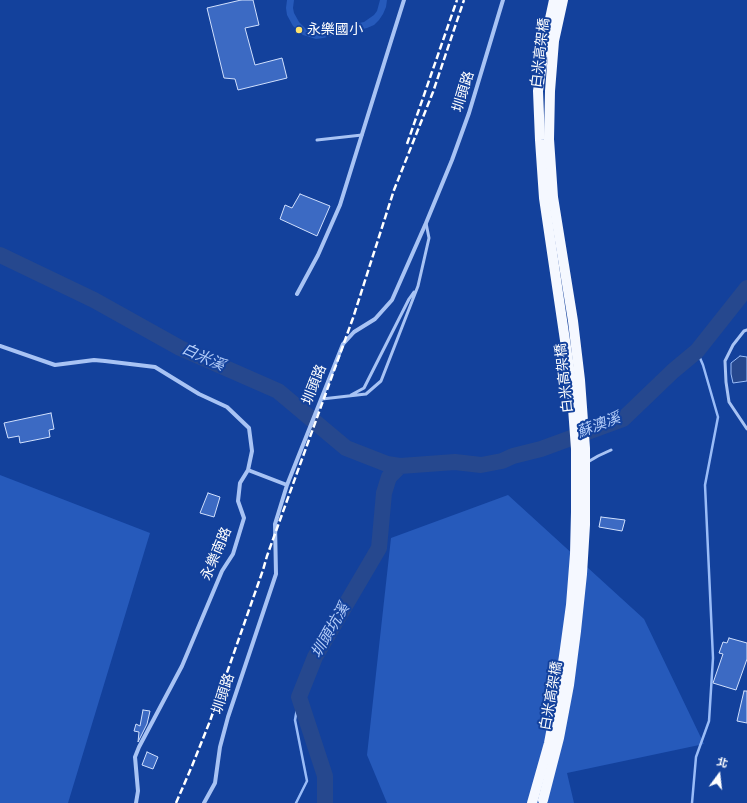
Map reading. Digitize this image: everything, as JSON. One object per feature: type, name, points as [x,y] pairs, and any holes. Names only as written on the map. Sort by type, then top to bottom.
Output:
[{"type":"main road","name":"白米高架橋","points":[[538,801],[559,738],[569,685],[582,574],[585,525],[581,463],[576,449],[571,381],[544,198],[540,140],[538,91],[545,42],[554,0]]},
{"type":"main road","name":"白米高架橋","points":[[563,0],[554,41],[550,91],[549,139],[553,198],[573,321],[580,380],[585,448],[581,463]]},
{"type":"street","points":[[297,294],[318,255],[340,205],[404,0]]},
{"type":"street","name":"圳頭路","points":[[204,803],[215,783],[220,747],[228,717],[276,574],[275,524],[287,485],[343,344],[354,332],[375,319],[392,300],[426,223],[470,113],[503,0]]},
{"type":"street","name":"永樂南路","points":[[0,346],[55,365],[94,360],[155,367],[199,394],[227,407],[249,428],[252,451],[248,470],[240,483],[238,501],[244,518],[233,554],[222,571],[182,666],[135,757],[138,791],[136,803]]},
{"type":"street","points":[[248,470],[287,485]]},
{"type":"lane","points":[[317,140],[362,135]]},
{"type":"lane","points":[[322,399],[366,394],[381,381],[418,286],[429,238],[426,223]]},
{"type":"lane","points":[[349,396],[364,388],[418,286]]},
{"type":"lane","points":[[747,330],[744,331],[733,345],[725,361],[729,402],[747,429]]},
{"type":"lane","points":[[581,463],[611,450]]},
{"type":"shaded area","points":[[287,0],[294,0],[294,13],[299,22],[306,29],[316,32],[364,22],[377,11],[380,0],[387,0],[383,14],[374,25],[367,28],[316,39],[303,35],[293,26],[287,15]]},
{"type":"shaded area","points":[[740,356],[747,357],[747,381],[733,383],[731,363]]},
{"type":"shaded area","points":[[0,475],[150,533],[68,803],[0,803]]},
{"type":"shaded area","points":[[508,495],[644,619],[704,744],[567,773],[574,803],[387,803],[367,755],[391,538]]},
{"type":"building","points":[[241,0],[253,0],[259,25],[245,28],[255,65],[282,58],[287,78],[238,90],[235,79],[224,78],[207,8]]},
{"type":"building","points":[[300,194],[330,206],[317,236],[280,219],[285,205],[292,208]]},
{"type":"building","points":[[51,413],[54,429],[49,430],[50,437],[20,443],[19,436],[8,438],[4,423]]},
{"type":"building","points":[[208,493],[220,497],[214,517],[200,513]]},
{"type":"building","points":[[601,517],[625,520],[622,531],[599,527]]},
{"type":"building","points":[[729,638],[747,643],[747,659],[736,690],[713,683],[723,654],[719,653],[723,642],[727,643]]},
{"type":"building","points":[[744,691],[747,691],[747,723],[737,721]]},
{"type":"building","points":[[143,710],[150,711],[147,724],[138,742],[139,732],[134,731],[136,724],[140,726]]},
{"type":"building","points":[[147,752],[158,757],[153,769],[142,765]]},
{"type":"waterway","name":"白米溪","points":[[0,255],[94,300],[180,348],[278,391],[346,448],[387,464],[400,466],[455,462],[481,465],[502,461],[513,456],[541,449],[623,419],[673,371],[697,351],[747,288]]},
{"type":"waterway","points":[[692,803],[696,757],[709,721],[713,658],[705,485],[718,417],[703,365],[697,351]]},
{"type":"waterway","name":"圳頭坑溪","points":[[325,803],[325,776],[299,697],[315,657],[379,548],[384,493],[389,477],[400,466]]},
{"type":"waterway","points":[[296,803],[307,781],[295,720],[299,697]]},
{"type":"railway","points":[[407,144],[457,0]]},
{"type":"railway","points":[[176,803],[210,721],[267,556],[353,318],[394,190],[433,92],[464,0]]},
{"type":"place","name":"永樂國小","points":[[299,30]]},
{"type":"water label","name":"蘇澳溪","points":[[599,426]]}]
